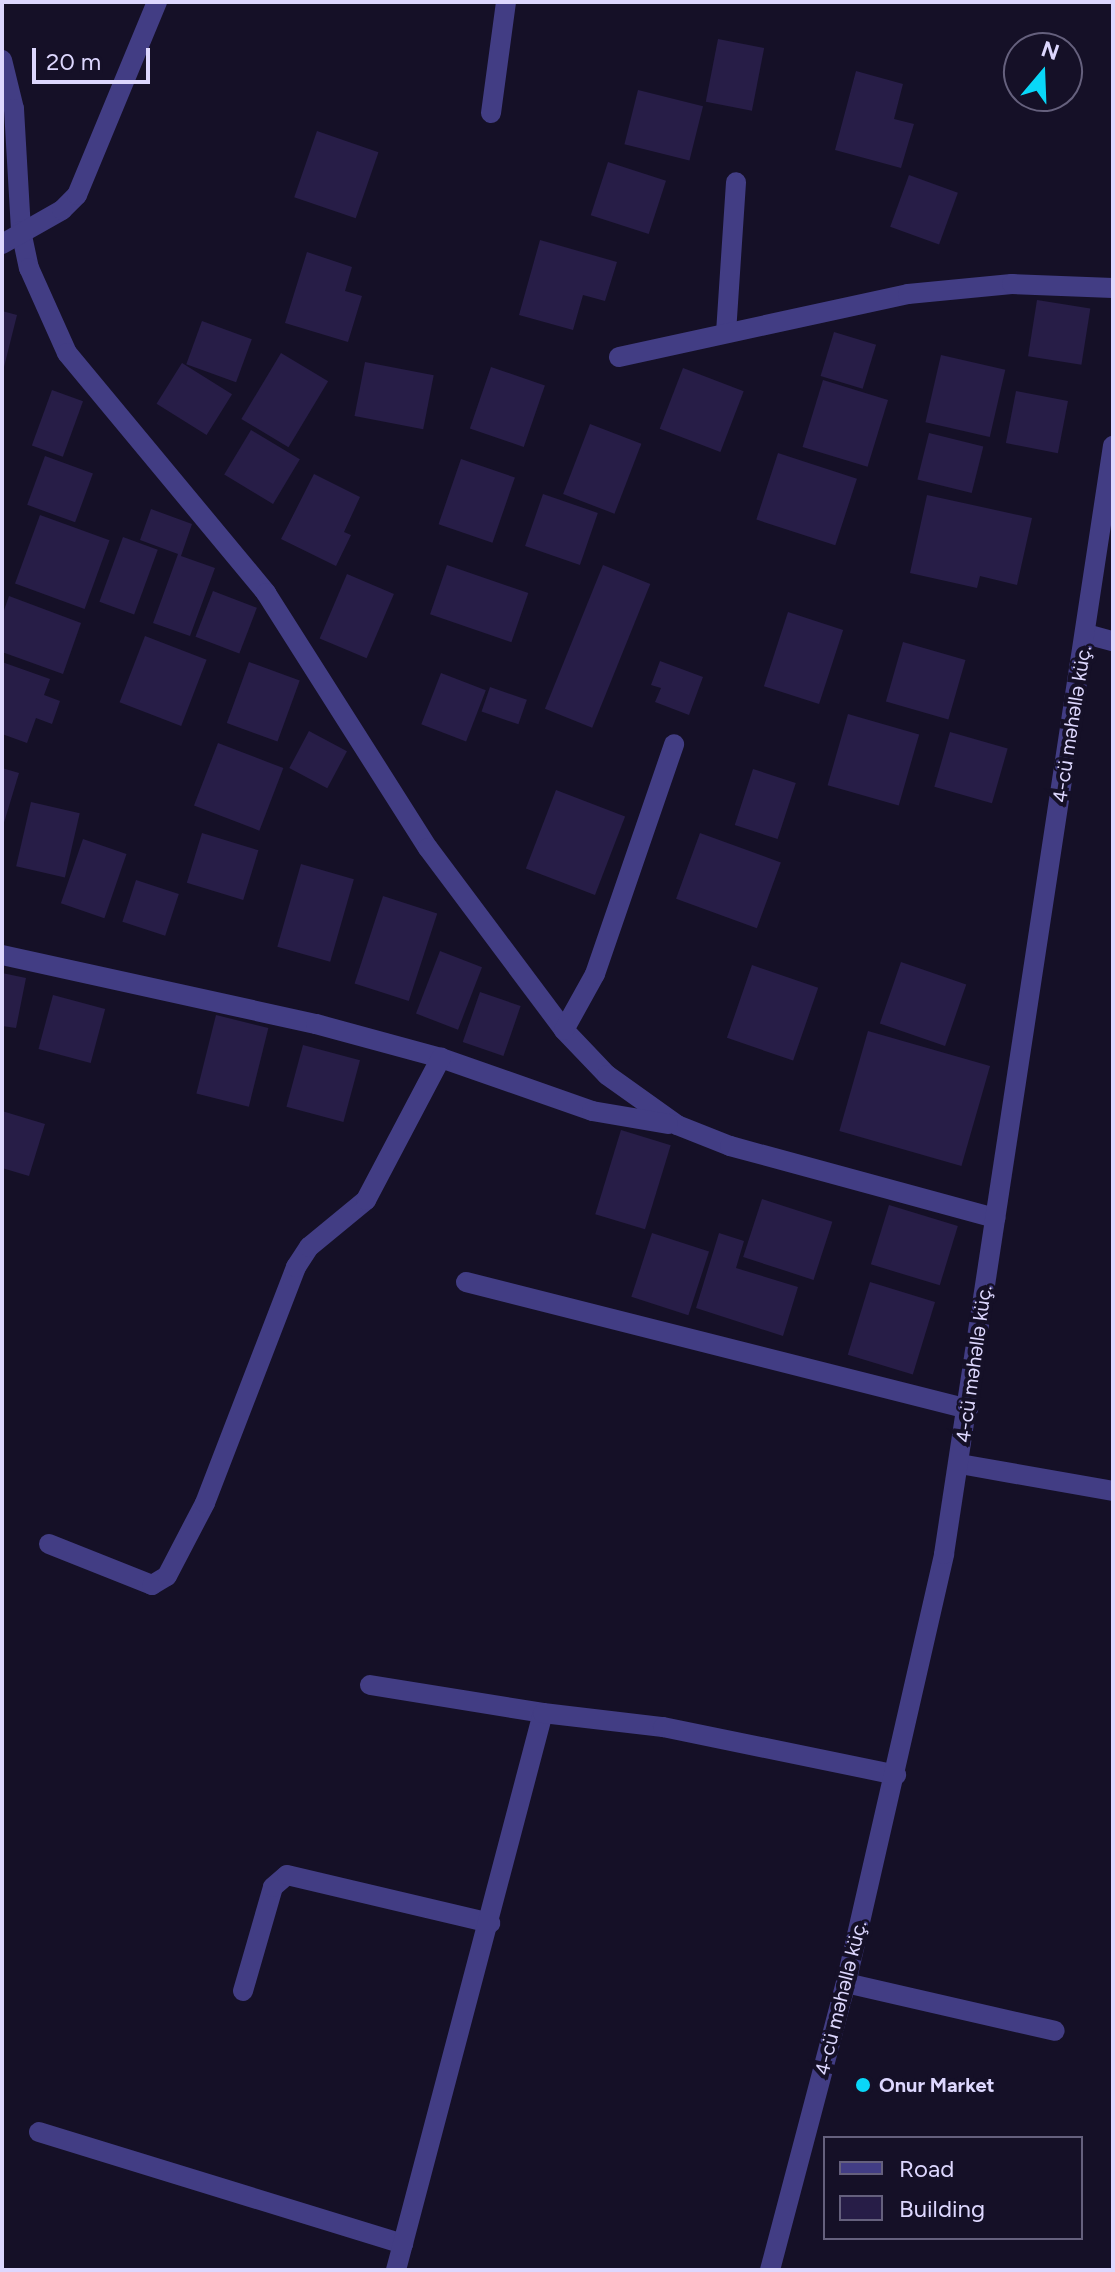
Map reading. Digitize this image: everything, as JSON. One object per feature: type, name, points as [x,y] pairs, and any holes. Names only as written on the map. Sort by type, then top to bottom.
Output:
[{"type":"street","points":[[2,244],[62,210],[77,195],[157,2]]},
{"type":"street","points":[[491,113],[506,2]]},
{"type":"street","points":[[2,60],[14,109],[21,231],[42,306],[67,353],[266,593],[428,848],[564,1030],[607,1075],[677,1125]]},
{"type":"street","points":[[726,333],[736,182]]},
{"type":"street","points":[[619,357],[908,294],[1012,284],[1113,288]]},
{"type":"street","name":"4-cü məhəllə küç.","points":[[770,2270],[846,1983],[896,1775],[960,1464],[1113,446]]},
{"type":"street","points":[[1086,634],[1113,641]]},
{"type":"street","points":[[564,1030],[595,974],[674,744]]},
{"type":"street","points":[[2,955],[316,1024],[441,1058],[592,1111],[677,1125],[730,1146],[995,1218]]},
{"type":"street","points":[[49,1544],[130,1579],[152,1585],[167,1576],[205,1503],[296,1267],[309,1247],[366,1200],[441,1058]]},
{"type":"street","points":[[466,1282],[968,1409]]},
{"type":"street","points":[[960,1464],[1113,1491]]},
{"type":"street","points":[[370,1685],[543,1713],[663,1727],[896,1775]]},
{"type":"street","points":[[396,2270],[543,1713]]},
{"type":"street","points":[[243,1991],[273,1887],[287,1875],[490,1923]]},
{"type":"street","points":[[846,1983],[1055,2031]]},
{"type":"street","points":[[39,2132],[403,2244]]},
{"type":"building","points":[[718,39],[764,48],[752,111],[706,102]]},
{"type":"building","points":[[856,71],[903,84],[894,119],[914,124],[901,168],[835,150]]},
{"type":"building","points":[[638,90],[703,106],[689,161],[624,144]]},
{"type":"building","points":[[317,131],[378,152],[356,218],[294,197]]},
{"type":"building","points":[[608,162],[666,181],[649,234],[591,215]]},
{"type":"building","points":[[909,175],[958,193],[939,244],[890,227]]},
{"type":"building","points":[[540,240],[617,262],[605,301],[583,295],[573,330],[519,315]]},
{"type":"building","points":[[307,252],[352,267],[345,291],[362,296],[348,342],[285,323]]},
{"type":"building","points":[[1037,300],[1090,308],[1081,365],[1028,356]]},
{"type":"building","points":[[2,311],[17,315],[4,367],[2,366]]},
{"type":"building","points":[[202,321],[252,339],[236,382],[186,364]]},
{"type":"building","points":[[834,332],[876,345],[863,389],[821,376]]},
{"type":"building","points":[[281,353],[328,381],[288,447],[241,419]]},
{"type":"building","points":[[941,355],[1005,370],[990,437],[925,422]]},
{"type":"building","points":[[365,362],[434,375],[423,429],[355,416]]},
{"type":"building","points":[[182,363],[232,394],[207,435],[157,404]]},
{"type":"building","points":[[491,367],[545,386],[524,447],[470,428]]},
{"type":"building","points":[[683,368],[744,391],[720,452],[660,429]]},
{"type":"building","points":[[823,380],[888,400],[868,467],[803,447]]},
{"type":"building","points":[[52,390],[83,401],[63,457],[32,445]]},
{"type":"building","points":[[1016,391],[1068,401],[1058,453],[1006,443]]},
{"type":"building","points":[[590,424],[641,444],[614,514],[563,494]]},
{"type":"building","points":[[251,430],[300,459],[273,504],[224,475]]},
{"type":"building","points":[[929,433],[983,447],[972,493],[917,480]]},
{"type":"building","points":[[778,453],[857,479],[835,545],[756,520]]},
{"type":"building","points":[[45,456],[93,473],[75,522],[27,505]]},
{"type":"building","points":[[461,459],[515,478],[492,543],[439,524]]},
{"type":"building","points":[[314,474],[360,497],[344,532],[351,535],[336,566],[281,539]]},
{"type":"building","points":[[543,494],[598,513],[580,565],[525,546]]},
{"type":"building","points":[[927,495],[1032,518],[1017,585],[980,576],[977,588],[910,573]]},
{"type":"building","points":[[151,509],[192,524],[181,556],[215,568],[190,636],[153,623],[178,554],[140,540]]},
{"type":"building","points":[[40,515],[110,540],[85,609],[15,584]]},
{"type":"building","points":[[123,537],[158,550],[134,614],[99,602]]},
{"type":"building","points":[[447,565],[528,593],[511,642],[430,614]]},
{"type":"building","points":[[603,565],[650,584],[592,728],[545,709]]},
{"type":"building","points":[[347,574],[394,594],[367,658],[320,638]]},
{"type":"building","points":[[213,591],[257,608],[239,654],[195,637]]},
{"type":"building","points":[[9,596],[81,623],[63,674],[2,652],[2,616]]},
{"type":"building","points":[[788,612],[843,630],[819,704],[764,686]]},
{"type":"building","points":[[145,636],[207,660],[181,726],[120,702]]},
{"type":"building","points":[[903,642],[965,660],[948,720],[886,702]]},
{"type":"building","points":[[660,661],[703,677],[689,715],[655,702],[661,688],[651,685]]},
{"type":"building","points":[[2,662],[50,679],[44,695],[60,701],[52,724],[36,718],[27,743],[2,734]]},
{"type":"building","points":[[249,662],[300,680],[278,742],[227,723]]},
{"type":"building","points":[[441,673],[486,690],[466,742],[421,724]]},
{"type":"building","points":[[490,687],[527,700],[518,724],[482,712]]},
{"type":"building","points":[[848,714],[919,734],[899,806],[828,785]]},
{"type":"building","points":[[309,731],[347,751],[327,788],[289,768]]},
{"type":"building","points":[[950,732],[1008,749],[992,803],[934,787]]},
{"type":"building","points":[[218,743],[283,768],[259,831],[194,806]]},
{"type":"building","points":[[2,768],[19,773],[3,826],[2,826]]},
{"type":"building","points":[[753,769],[796,783],[778,839],[735,825]]},
{"type":"building","points":[[556,790],[625,817],[595,895],[526,868]]},
{"type":"building","points":[[31,802],[80,813],[65,878],[16,866]]},
{"type":"building","points":[[202,833],[258,850],[243,900],[187,883]]},
{"type":"building","points":[[700,833],[781,862],[757,928],[676,899]]},
{"type":"building","points":[[83,839],[126,854],[104,918],[61,903]]},
{"type":"building","points":[[301,864],[354,879],[330,962],[277,947]]},
{"type":"building","points":[[136,880],[179,894],[165,936],[122,922]]},
{"type":"building","points":[[383,896],[437,914],[409,1001],[355,983]]},
{"type":"building","points":[[440,951],[482,967],[458,1030],[416,1014]]},
{"type":"building","points":[[901,962],[966,984],[945,1046],[880,1023]]},
{"type":"building","points":[[752,965],[818,988],[793,1061],[727,1038]]},
{"type":"building","points":[[2,973],[26,978],[16,1028],[2,1026]]},
{"type":"building","points":[[480,992],[521,1006],[503,1056],[463,1042]]},
{"type":"building","points":[[53,995],[105,1009],[91,1063],[39,1049]]},
{"type":"building","points":[[216,1015],[268,1028],[249,1107],[196,1094]]},
{"type":"building","points":[[868,1031],[990,1066],[961,1166],[839,1131]]},
{"type":"building","points":[[303,1045],[360,1060],[343,1122],[286,1107]]},
{"type":"building","points":[[2,1111],[45,1124],[29,1176],[2,1168]]},
{"type":"building","points":[[621,1130],[671,1145],[645,1229],[595,1214]]},
{"type":"building","points":[[762,1199],[832,1222],[814,1280],[743,1257]]},
{"type":"building","points":[[889,1205],[958,1226],[940,1285],[871,1264]]},
{"type":"building","points":[[652,1233],[709,1252],[688,1315],[631,1297]]},
{"type":"building","points":[[719,1233],[744,1241],[736,1268],[798,1287],[783,1336],[696,1308]]},
{"type":"building","points":[[870,1282],[935,1302],[913,1375],[848,1355]]},
{"type":"place","name":"Onur Market","points":[[863,2085]]}]
